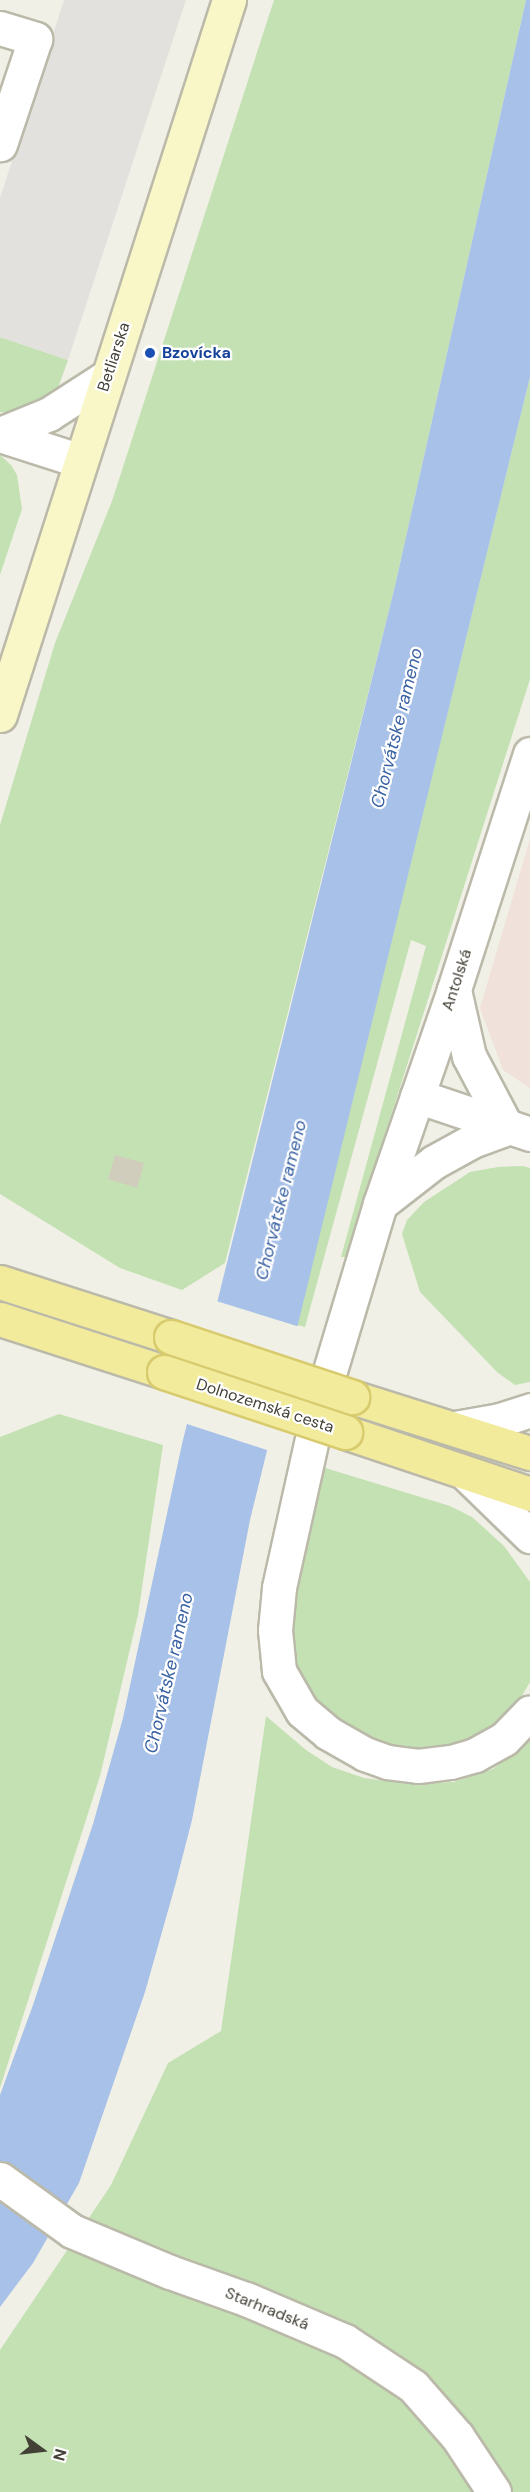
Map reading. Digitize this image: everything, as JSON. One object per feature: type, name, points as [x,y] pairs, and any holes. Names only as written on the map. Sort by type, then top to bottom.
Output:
[{"type":"main road","points":[[0,1282],[530,1453]]},
{"type":"main road","name":"Dolnozemská cesta","points":[[0,1319],[530,1494]]},
{"type":"street","name":"Betliarska","points":[[0,715],[7,674],[81,461],[229,0]]},
{"type":"street","points":[[0,28],[35,39],[0,144]]},
{"type":"street","points":[[0,435],[49,414],[108,376]]},
{"type":"street","points":[[0,435],[81,461]]},
{"type":"street","name":"Antolská","points":[[530,754],[454,990],[380,1204],[319,1407],[282,1577],[275,1630],[279,1671],[293,1700],[314,1724],[365,1754],[405,1765],[444,1763],[475,1755],[504,1739],[530,1712]]},
{"type":"street","points":[[454,990],[469,1056],[518,1131]]},
{"type":"street","points":[[417,1096],[518,1131]]},
{"type":"street","points":[[380,1204],[434,1162],[472,1141],[518,1131]]},
{"type":"street","points":[[454,1428],[500,1420],[530,1410]]},
{"type":"street","points":[[465,1473],[530,1536]]},
{"type":"street","name":"Starhradská","points":[[0,2179],[72,2231],[170,2272],[246,2299],[345,2341],[413,2386],[457,2436],[494,2492]]},
{"type":"shaded area","points":[[64,0],[186,0],[68,360],[0,337],[0,198]]},
{"type":"shaded area","points":[[530,839],[530,1088],[503,1070],[480,1008]]},
{"type":"green space","points":[[274,0],[526,0],[395,586],[225,1263],[182,1290],[120,1268],[0,1194],[0,825],[55,643],[112,501]]},
{"type":"green space","points":[[0,337],[68,360],[58,388],[51,396],[20,414],[0,412]]},
{"type":"green space","points":[[530,377],[530,679],[346,1257],[341,1257],[426,946],[411,940],[305,1327],[297,1325]]},
{"type":"green space","points":[[0,455],[11,465],[17,475],[22,509],[0,575]]},
{"type":"green space","points":[[498,1167],[530,1168],[530,1382],[515,1385],[498,1373],[420,1292],[402,1234],[407,1220],[424,1202],[470,1172]]},
{"type":"green space","points":[[59,1414],[163,1445],[138,1615],[100,1776],[0,2088],[0,1437]]},
{"type":"green space","points":[[322,1467],[450,1506],[472,1517],[504,1546],[530,1582],[530,1682],[520,1699],[501,1720],[477,1738],[447,1748],[415,1750],[384,1743],[349,1727],[327,1713],[306,1687],[295,1662],[291,1623],[295,1584]]},
{"type":"green space","points":[[266,1716],[306,1750],[332,1767],[364,1778],[409,1784],[454,1782],[493,1769],[530,1741],[530,2492],[0,2492],[0,2350],[111,2185],[168,2063],[221,2031]]},
{"type":"water","name":"Chorvátske rameno","points":[[526,0],[530,0],[530,377],[250,1520],[192,1820],[175,1886],[145,1992],[79,2183],[33,2263],[0,2307],[0,2095],[33,2005],[93,1824],[123,1718],[182,1444],[395,586]]},
{"type":"pier","points":[[213,1300],[300,1327],[270,1451],[184,1423]]},
{"type":"building","points":[[115,1155],[144,1163],[137,1188],[108,1179]]},
{"type":"place","name":"Bzovícka","points":[[150,353]]}]
